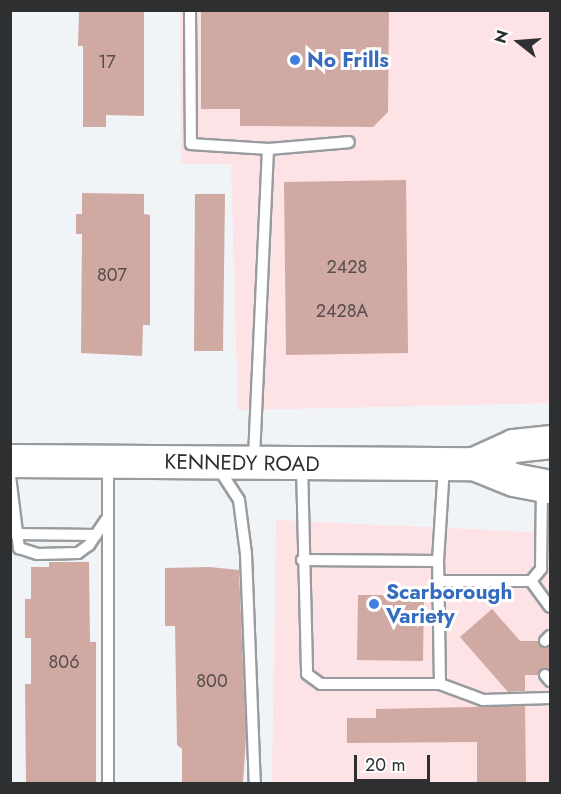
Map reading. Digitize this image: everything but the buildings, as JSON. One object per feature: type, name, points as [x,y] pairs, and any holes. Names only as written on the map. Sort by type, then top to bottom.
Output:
[{"type":"main road","name":"KENNEDY ROAD","points":[[474,464],[513,446],[550,442]]},
{"type":"main road","name":"KENNEDY ROAD","points":[[10,461],[474,464],[514,480],[547,487]]},
{"type":"lane","points":[[190,10],[191,144],[268,149],[349,142]]},
{"type":"lane","points":[[254,464],[258,429],[268,149]]},
{"type":"lane","points":[[108,461],[106,520],[108,783]]},
{"type":"lane","points":[[215,463],[240,500],[246,554],[255,783]]},
{"type":"lane","points":[[302,464],[307,674],[321,684],[440,684],[483,700],[550,698]]},
{"type":"lane","points":[[440,684],[438,561],[444,464]]},
{"type":"lane","points":[[10,476],[15,534],[19,548],[37,554],[78,553],[96,535],[106,520]]},
{"type":"lane","points":[[531,581],[541,569],[547,487]]},
{"type":"lane","points":[[15,534],[96,535]]},
{"type":"lane","points":[[303,560],[438,561]]},
{"type":"lane","points":[[439,581],[531,581]]},
{"type":"lane","points":[[531,581],[550,607]]},
{"type":"shaded area","points":[[180,11],[550,11],[550,403],[238,410],[231,164],[181,164]]},
{"type":"shaded area","points":[[276,520],[550,533],[550,783],[272,784]]},
{"type":"place","name":"No Frills","points":[[295,60]]},
{"type":"place","name":"Scarborough Variety","points":[[374,604]]}]
